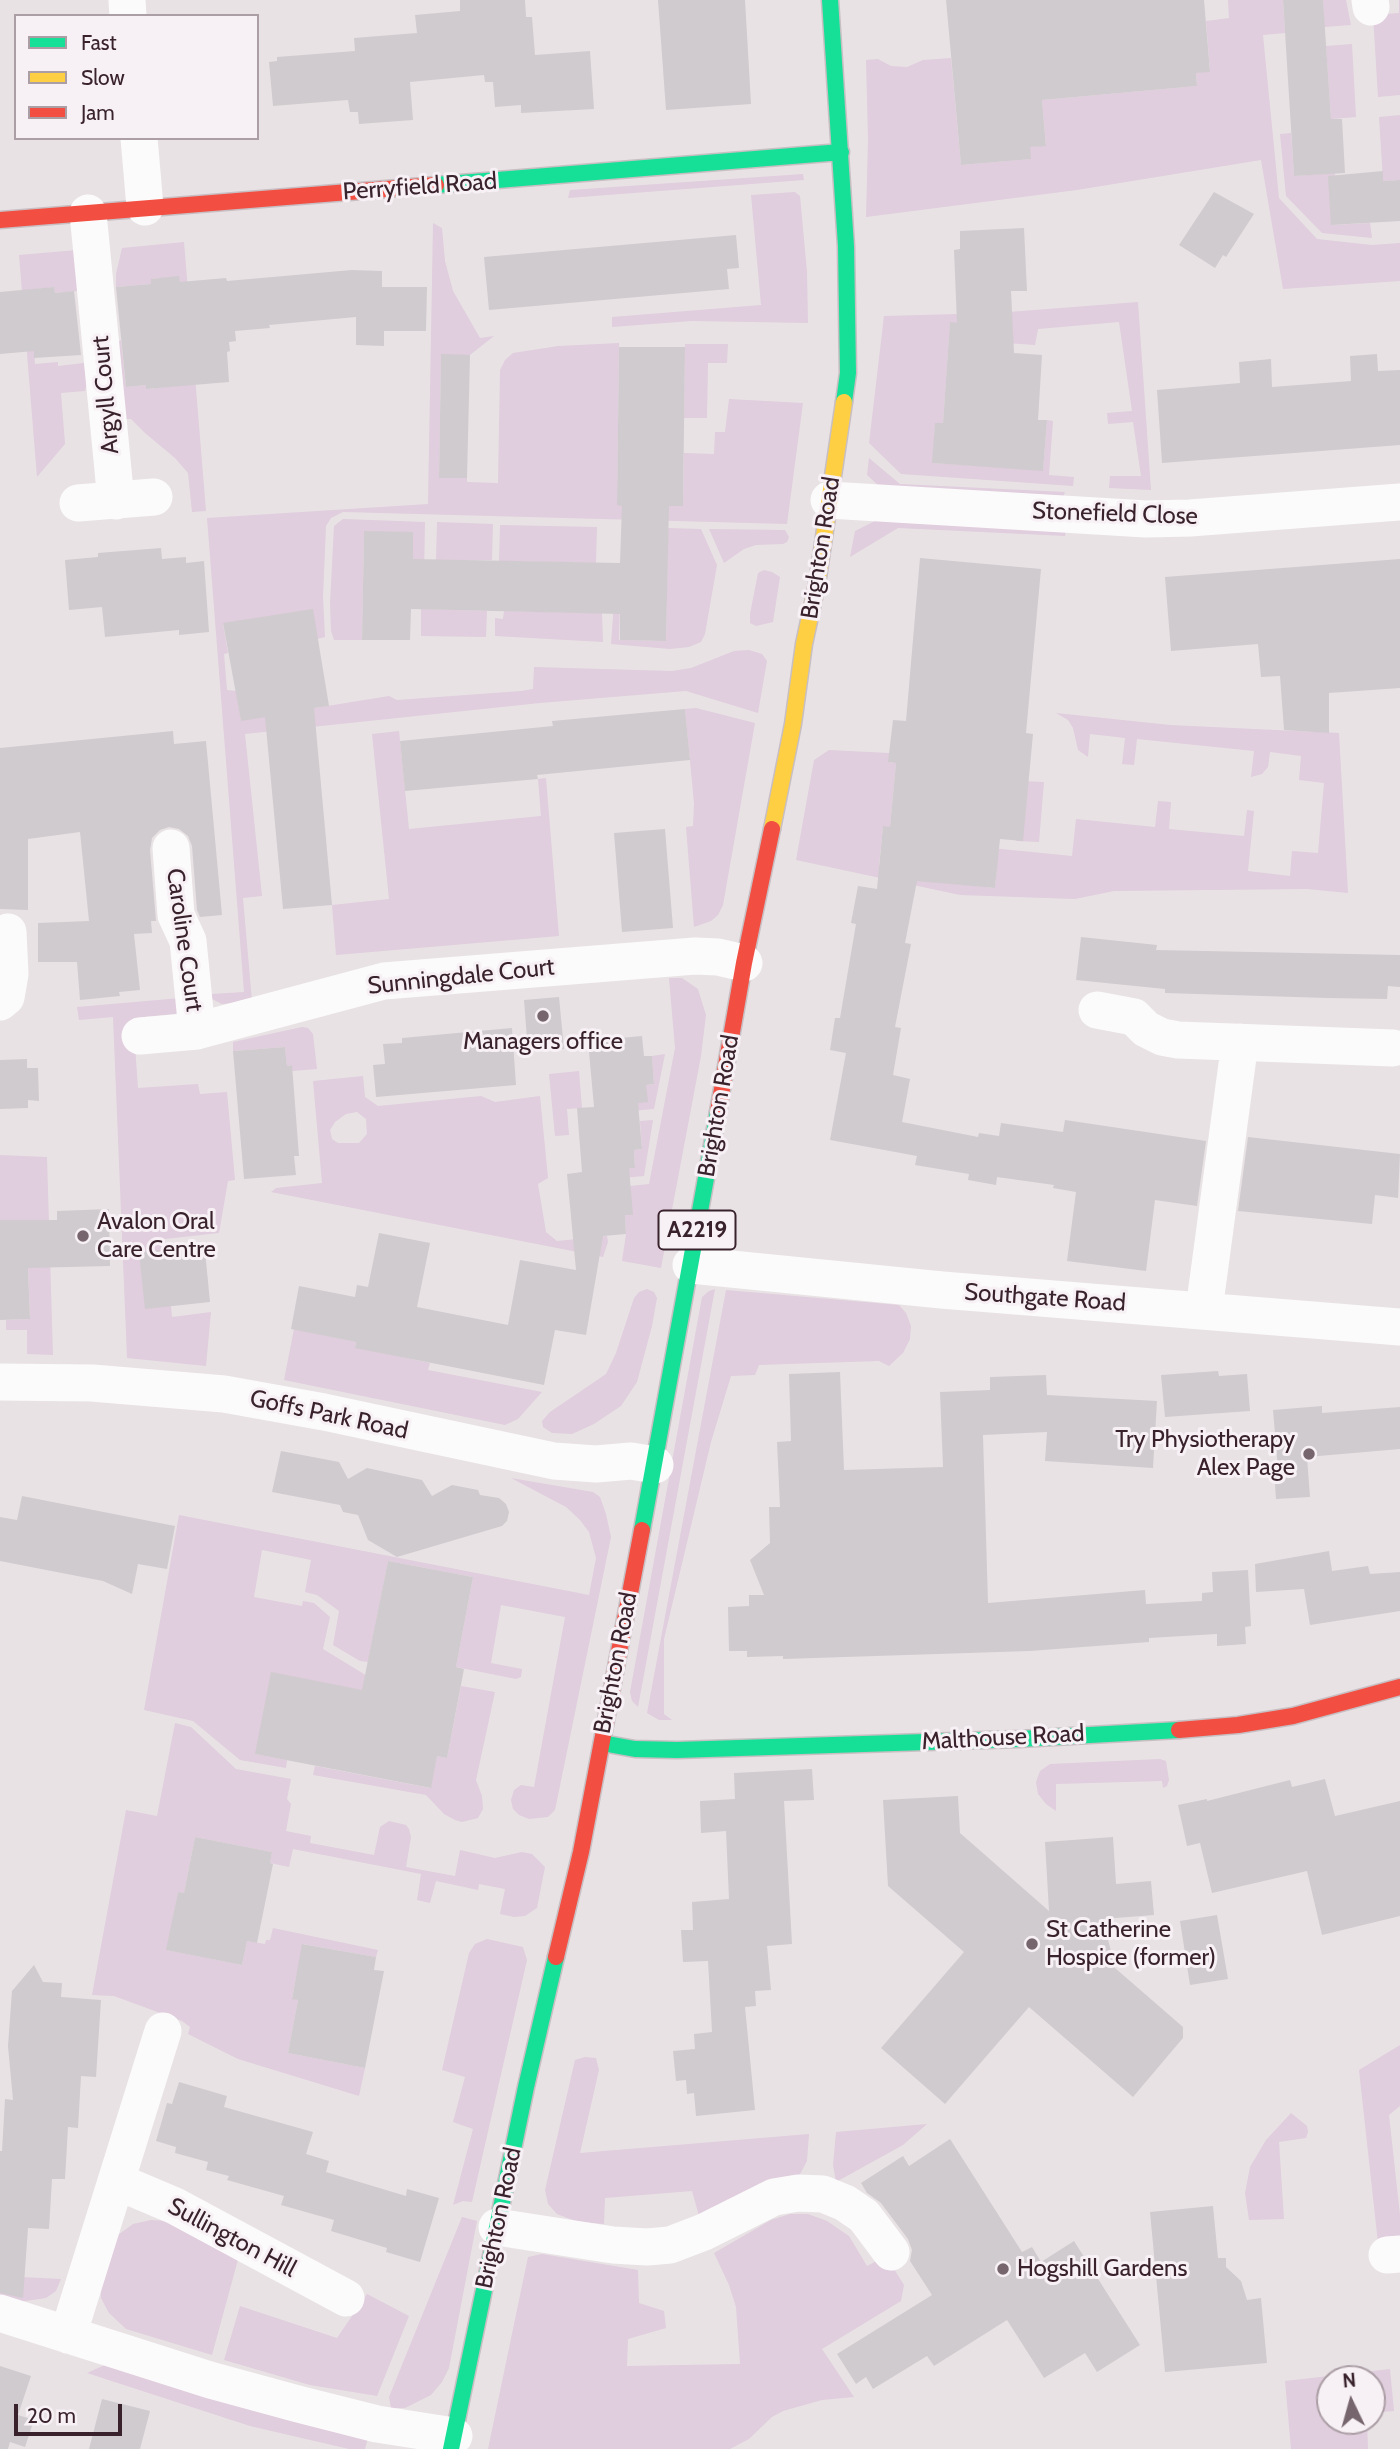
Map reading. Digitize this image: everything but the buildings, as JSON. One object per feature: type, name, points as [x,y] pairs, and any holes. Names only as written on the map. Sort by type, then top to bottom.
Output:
[{"type":"main road","name":"Brighton Road","points":[[452,2443],[602,1743],[655,1465],[744,963],[793,724],[829,500],[848,373],[848,283],[830,0]]},
{"type":"main road","name":"Perryfield Road","points":[[0,220],[841,152]]},
{"type":"main road","name":"Malthouse Road","points":[[602,1743],[625,1748],[677,1750],[1019,1739],[1173,1730],[1238,1725],[1293,1716],[1400,1687]]},
{"type":"street","points":[[139,140],[145,207]]},
{"type":"street","name":"Argyll Court","points":[[88,212],[116,501]]},
{"type":"street","points":[[78,503],[154,497]]},
{"type":"street","name":"Stonefield Close","points":[[829,500],[1146,519],[1190,519],[1400,502]]},
{"type":"street","name":"Caroline Court","points":[[170,848],[176,915],[188,941],[197,1031]]},
{"type":"street","points":[[0,1002],[6,997],[10,974],[8,932]]},
{"type":"street","name":"Sunningdale Court","points":[[140,1036],[197,1031],[384,981],[695,956],[718,957],[744,963]]},
{"type":"street","points":[[1097,1010],[1134,1017],[1146,1029],[1162,1037],[1393,1048]]},
{"type":"street","points":[[1204,1310],[1240,1042]]},
{"type":"street","name":"Southgate Road","points":[[691,1265],[942,1290],[1400,1327]]},
{"type":"street","name":"Goffs Park Road","points":[[0,1382],[92,1383],[224,1394],[324,1412],[554,1461],[596,1464],[631,1461],[655,1465]]},
{"type":"street","points":[[68,2334],[163,2031]]},
{"type":"street","name":"Sullington Hill","points":[[116,2181],[175,2206],[346,2298]]},
{"type":"street","points":[[497,2227],[647,2248],[670,2245],[704,2232],[774,2197],[798,2193],[822,2194],[845,2203],[864,2216],[891,2252]]},
{"type":"street","points":[[0,2313],[210,2380],[452,2443]]},
{"type":"shaded area","points":[[1228,0],[1283,0],[1285,33],[1263,35],[1279,198],[1317,239],[1372,245],[1400,243],[1400,281],[1283,289],[1261,160],[1077,190],[866,217],[866,60],[878,59],[891,66],[907,67],[923,60],[951,58],[961,165],[1030,159],[1030,147],[1046,145],[1042,100],[1197,86],[1196,73],[1210,71],[1206,21],[1229,18]]},
{"type":"shaded area","points":[[1323,0],[1346,0],[1351,25],[1324,27]]},
{"type":"shaded area","points":[[1399,0],[1400,95],[1378,97],[1373,15],[1399,13]]},
{"type":"shaded area","points":[[1352,44],[1356,117],[1331,119],[1326,46]]},
{"type":"shaded area","points":[[1400,115],[1400,180],[1383,181],[1379,117]]},
{"type":"shaded area","points":[[1291,133],[1294,176],[1335,173],[1336,185],[1329,185],[1332,225],[1370,223],[1372,238],[1322,233],[1286,196],[1280,134]]},
{"type":"shaded area","points":[[803,174],[804,180],[568,198],[570,190]]},
{"type":"shaded area","points":[[795,192],[800,196],[807,272],[808,323],[692,321],[612,327],[612,317],[761,305],[751,195]]},
{"type":"shaded area","points":[[433,223],[442,228],[445,261],[453,291],[480,338],[494,336],[470,355],[441,355],[439,478],[467,478],[467,482],[498,483],[500,370],[505,360],[513,353],[558,346],[619,343],[617,505],[683,506],[684,453],[714,454],[715,432],[725,432],[729,399],[803,403],[787,524],[343,512],[331,518],[326,526],[323,597],[325,637],[317,639],[223,624],[228,653],[224,654],[227,690],[236,691],[241,720],[389,696],[397,700],[533,689],[534,667],[672,671],[691,668],[734,651],[749,650],[762,654],[767,661],[758,713],[686,691],[540,703],[245,734],[262,896],[243,898],[252,1001],[222,1004],[212,999],[211,994],[244,992],[207,518],[428,504]]},
{"type":"shaded area","points":[[184,242],[206,511],[192,512],[188,473],[131,419],[121,419],[115,345],[121,340],[126,387],[146,385],[147,389],[175,386],[184,327],[179,277],[151,279],[151,284],[116,287],[116,274],[122,248]]},
{"type":"shaded area","points":[[77,250],[78,291],[55,293],[54,287],[29,290],[35,364],[58,362],[58,366],[84,363],[87,383],[85,391],[61,393],[65,444],[37,477],[19,255]]},
{"type":"shaded area","points":[[1138,302],[1151,490],[1109,488],[1110,476],[1141,476],[1133,422],[1108,424],[1107,413],[1132,411],[1119,322],[1038,329],[1035,345],[1006,343],[1006,326],[950,323],[943,423],[935,423],[933,463],[1043,470],[1047,420],[1053,421],[1049,475],[1074,477],[1073,486],[901,474],[869,443],[884,316],[996,313]]},
{"type":"shaded area","points":[[685,344],[728,344],[727,363],[708,363],[707,418],[684,418]]},
{"type":"shaded area","points":[[869,458],[900,484],[1065,492],[1061,502],[878,485],[867,475]]},
{"type":"shaded area","points":[[343,519],[425,522],[424,574],[364,531],[362,640],[334,640],[331,631],[334,526]]},
{"type":"shaded area","points":[[875,521],[1066,530],[1065,536],[898,528],[850,557],[855,531]]},
{"type":"shaded area","points":[[437,522],[493,524],[492,560],[436,560]]},
{"type":"shaded area","points":[[500,525],[597,527],[596,563],[499,561]]},
{"type":"shaded area","points":[[668,528],[701,529],[717,565],[705,634],[701,642],[689,647],[670,649],[611,644],[614,602],[620,602],[619,640],[666,641]]},
{"type":"shaded area","points":[[709,529],[785,530],[789,537],[783,544],[756,545],[744,549],[724,563]]},
{"type":"shaded area","points":[[764,570],[780,577],[773,622],[756,626],[750,623],[750,614],[758,573]]},
{"type":"shaded area","points":[[421,609],[487,611],[486,637],[421,636]]},
{"type":"shaded area","points":[[504,611],[602,613],[603,642],[495,636],[495,618],[503,619]]},
{"type":"shaded area","points":[[696,708],[755,723],[723,905],[711,921],[694,927],[686,827],[693,826],[694,803],[685,709]]},
{"type":"shaded area","points":[[1056,713],[1170,725],[1339,733],[1348,893],[1307,889],[1114,891],[1075,899],[960,895],[796,860],[814,760],[829,750],[889,753],[889,762],[896,763],[890,827],[883,827],[879,865],[946,883],[995,888],[997,865],[991,848],[1072,856],[1076,819],[1155,827],[1158,801],[1171,802],[1169,829],[1244,836],[1247,810],[1254,811],[1248,871],[1290,876],[1292,851],[1318,853],[1324,783],[1299,780],[1301,756],[1270,752],[1268,767],[1262,774],[1251,777],[1254,751],[1137,739],[1134,765],[1122,764],[1125,738],[1090,734],[1088,757],[1078,750],[1073,728],[1068,720]]},
{"type":"shaded area","points":[[399,731],[409,829],[541,816],[538,779],[546,778],[559,936],[336,955],[332,905],[389,899],[372,734]]},
{"type":"shaded area","points":[[1022,781],[1044,782],[1039,842],[1016,841]]},
{"type":"shaded area","points":[[669,978],[682,978],[698,989],[706,1015],[701,1056],[661,1268],[622,1261],[626,1234],[625,1215],[632,1215],[630,1186],[649,1184],[675,1048]]},
{"type":"shaded area","points":[[181,998],[183,1011],[133,1018],[138,1088],[198,1084],[200,1094],[227,1092],[235,1180],[228,1181],[219,1233],[165,1239],[172,1317],[211,1312],[206,1366],[127,1358],[113,1017],[79,1020],[77,1007]]},
{"type":"shaded area","points":[[308,1028],[313,1034],[317,1069],[292,1071],[292,1065],[287,1066],[285,1047],[233,1051],[233,1042]]},
{"type":"shaded area","points":[[665,1054],[654,1109],[631,1111],[631,1104],[646,1085],[654,1084],[652,1056]]},
{"type":"shaded area","points":[[579,1071],[582,1108],[567,1109],[569,1135],[555,1136],[549,1074]]},
{"type":"shaded area","points":[[363,1076],[365,1097],[378,1106],[481,1096],[495,1102],[540,1096],[548,1178],[538,1184],[546,1232],[557,1241],[607,1236],[608,1242],[603,1257],[271,1192],[276,1188],[322,1183],[313,1081]],"holes":[[[357,1112],[366,1119],[367,1134],[359,1143],[338,1143],[332,1139],[330,1130],[335,1122],[346,1114]]]},
{"type":"shaded area","points":[[653,1120],[644,1176],[622,1178],[621,1169],[635,1167],[634,1150],[642,1149],[640,1121]]},
{"type":"shaded area","points":[[0,1155],[47,1157],[53,1355],[27,1354],[27,1330],[6,1330],[6,1320],[30,1319],[27,1238],[0,1220]]},
{"type":"shaded area","points":[[647,1289],[654,1292],[657,1298],[652,1326],[637,1382],[621,1406],[594,1424],[572,1434],[552,1433],[543,1427],[542,1421],[550,1412],[606,1374],[616,1353],[634,1298]]},
{"type":"shaded area","points":[[715,1289],[638,1707],[632,1701],[630,1692],[702,1297]]},
{"type":"shaded area","points":[[726,1290],[899,1305],[906,1313],[911,1326],[910,1339],[903,1353],[889,1366],[879,1361],[759,1365],[755,1375],[731,1376],[711,1442],[664,1639],[664,1714],[672,1720],[659,1720],[647,1713]]},
{"type":"shaded area","points":[[294,1329],[356,1342],[355,1347],[430,1363],[428,1370],[542,1392],[518,1419],[505,1425],[284,1380]]},
{"type":"shaded area","points":[[511,1478],[593,1492],[600,1497],[611,1537],[555,1810],[548,1817],[529,1819],[519,1815],[513,1809],[511,1800],[514,1790],[521,1785],[534,1787],[565,1617],[501,1605],[491,1663],[522,1669],[521,1677],[516,1679],[456,1667],[473,1577],[388,1561],[368,1662],[360,1661],[333,1645],[339,1611],[317,1595],[305,1592],[311,1560],[262,1550],[254,1597],[302,1606],[303,1601],[314,1603],[330,1617],[323,1649],[372,1679],[370,1692],[255,1754],[287,1760],[286,1768],[240,1760],[193,1721],[144,1710],[179,1515],[589,1595],[596,1558],[589,1532],[566,1507]]},
{"type":"shaded area","points":[[461,1686],[495,1692],[476,1780],[483,1809],[478,1818],[462,1822],[455,1820],[444,1814],[426,1795],[313,1775],[315,1766],[430,1788],[437,1756],[447,1758]]},
{"type":"shaded area","points":[[175,1723],[191,1727],[236,1769],[291,1779],[287,1799],[291,1804],[286,1831],[311,1836],[310,1843],[374,1855],[380,1827],[389,1821],[406,1825],[409,1829],[411,1837],[406,1867],[455,1876],[460,1850],[495,1858],[522,1852],[532,1854],[545,1867],[537,1908],[525,1916],[514,1917],[500,1914],[505,1889],[479,1884],[478,1890],[436,1881],[430,1903],[417,1900],[421,1874],[293,1849],[289,1867],[270,1863],[272,1852],[195,1837],[184,1893],[178,1892],[167,1950],[242,1965],[247,1941],[265,1944],[266,1940],[270,1940],[273,1928],[378,1950],[376,1957],[303,1944],[292,1998],[298,2000],[288,2053],[365,2068],[359,2096],[238,2059],[188,2034],[190,2027],[182,2021],[114,1996],[92,1995],[126,1810],[157,1816]]},
{"type":"shaded area","points":[[1160,1759],[1166,1761],[1169,1780],[1163,1788],[1162,1781],[1056,1784],[1056,1811],[1038,1794],[1036,1782],[1040,1771],[1050,1764]]},
{"type":"shaded area","points":[[487,1939],[523,1947],[527,1960],[472,2202],[463,2201],[453,2205],[473,2129],[453,2122],[465,2077],[442,2070],[469,1953],[475,1944]]},
{"type":"shaded area","points":[[1400,2045],[1400,2106],[1389,2115],[1400,2215],[1400,2241],[1378,2243],[1359,2070]]},
{"type":"shaded area","points":[[596,2058],[599,2070],[580,2153],[809,2134],[807,2161],[799,2176],[701,2223],[692,2191],[605,2198],[604,2224],[578,2222],[557,2214],[548,2204],[545,2190],[575,2060]]},
{"type":"shaded area","points":[[1291,2113],[1307,2126],[1308,2132],[1306,2138],[1279,2142],[1284,2219],[1249,2220],[1245,2193],[1250,2167],[1266,2140]]},
{"type":"shaded area","points":[[927,2124],[903,2145],[836,2182],[833,2165],[836,2132]]},
{"type":"shaded area","points":[[790,2214],[808,2214],[827,2221],[849,2236],[867,2266],[886,2256],[904,2285],[901,2301],[822,2349],[854,2397],[822,2400],[783,2411],[772,2417],[749,2439],[730,2449],[488,2449],[528,2257],[542,2254],[638,2270],[639,2303],[664,2311],[666,2328],[628,2339],[627,2366],[740,2364],[736,2307],[714,2253],[771,2220]]},
{"type":"shaded area","points":[[462,2217],[477,2221],[449,2368],[431,2395],[405,2408],[391,2408],[389,2397]]},
{"type":"shaded area","points":[[151,2220],[168,2221],[239,2256],[212,2355],[126,2329],[109,2313],[101,2298],[100,2277],[118,2235],[133,2224]]},
{"type":"shaded area","points":[[0,2276],[61,2279],[56,2291],[46,2298],[19,2302],[0,2296]]},
{"type":"shaded area","points":[[367,2294],[409,2316],[377,2396],[310,2385],[224,2360],[240,2306],[337,2338]]},
{"type":"shaded area","points":[[107,2364],[368,2438],[365,2449],[349,2449],[250,2426],[87,2373]]},
{"type":"shaded area","points":[[1386,2369],[1390,2369],[1394,2411],[1386,2412]]},
{"type":"shaded area","points":[[1316,2377],[1316,2435],[1368,2435],[1368,2449],[1291,2449],[1285,2381]]},
{"type":"traffic: fast","points":[[830,0],[846,246],[848,373],[844,402]]},
{"type":"traffic: fast","points":[[436,185],[841,152]]},
{"type":"traffic: fast","points":[[642,1530],[718,1112]]},
{"type":"traffic: fast","points":[[602,1743],[635,1749],[677,1750],[1019,1739],[1179,1730]]},
{"type":"traffic: fast","points":[[451,2449],[526,2087],[556,1957]]},
{"type":"traffic: slow","points":[[772,829],[817,584],[844,402]]},
{"type":"traffic: jam","points":[[0,220],[436,185]]},
{"type":"traffic: jam","points":[[718,1112],[744,963],[772,829]]},
{"type":"traffic: jam","points":[[556,1957],[581,1852],[642,1530]]},
{"type":"traffic: jam","points":[[1179,1730],[1238,1725],[1293,1716],[1400,1687]]},
{"type":"place","name":"Managers office","points":[[543,1016]]},
{"type":"place","name":"Avalon Oral Care Centre","points":[[83,1236]]},
{"type":"place","name":"Try Physiotherapy Alex Page","points":[[1309,1454]]},
{"type":"place","name":"St Catherine Hospice (former)","points":[[1032,1944]]},
{"type":"place","name":"Hogshill Gardens","points":[[1003,2269]]}]
